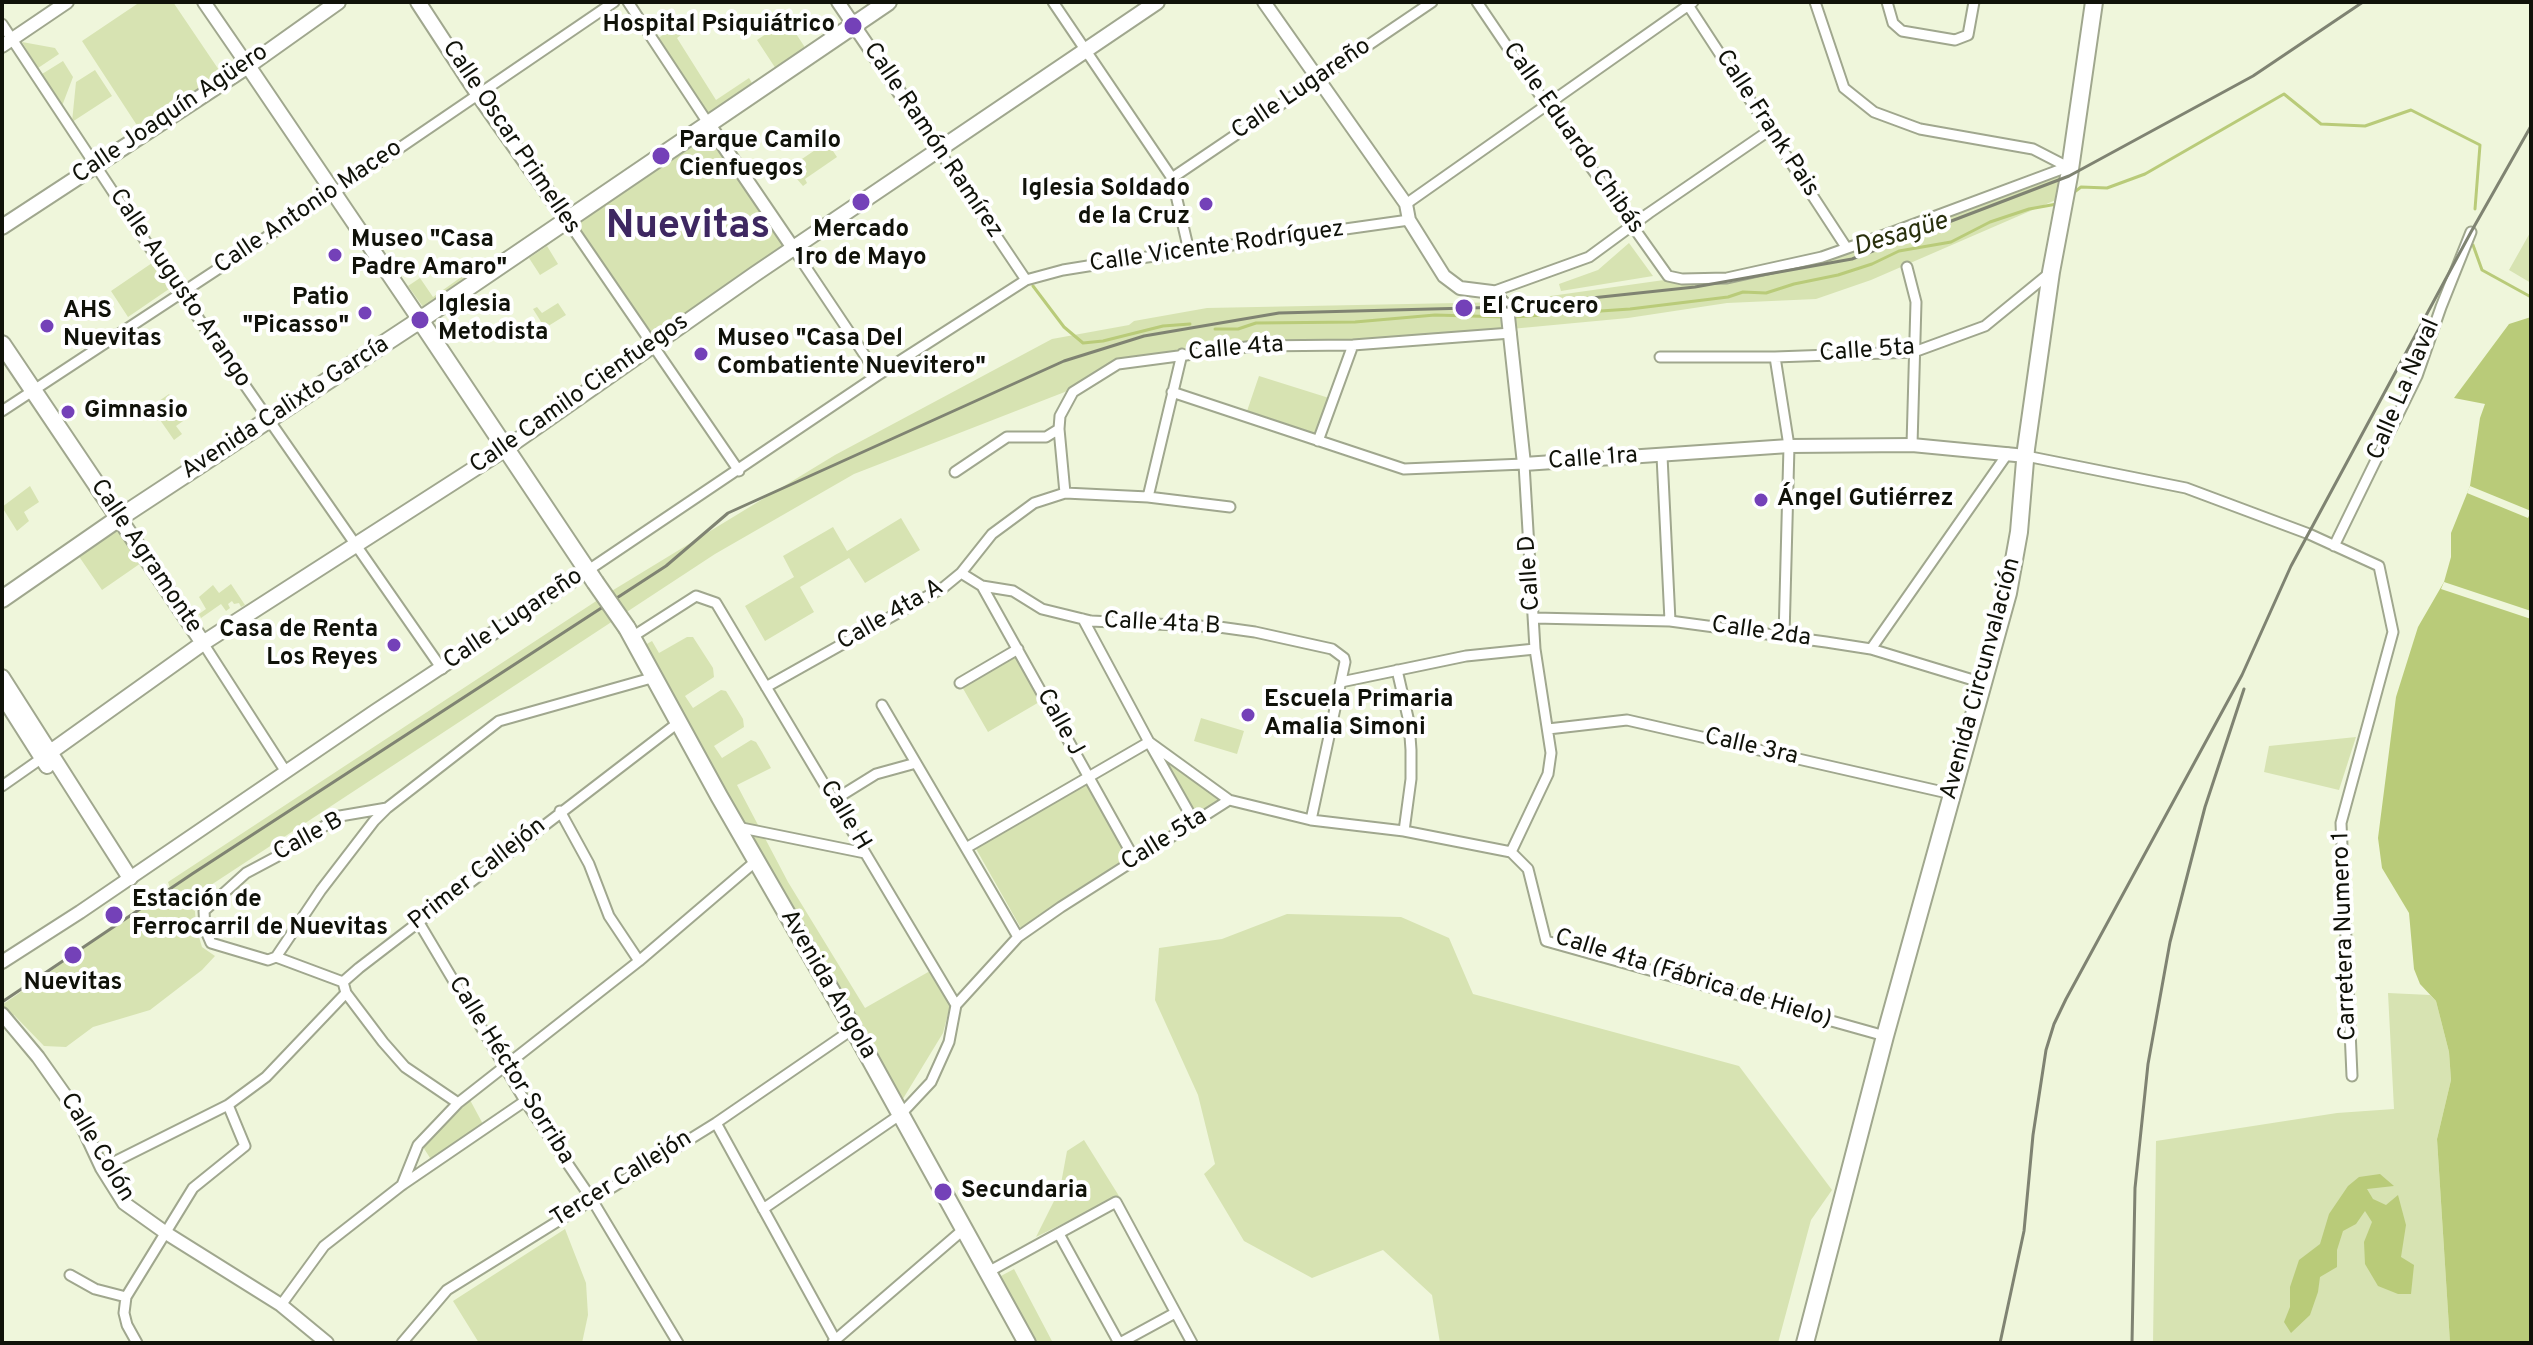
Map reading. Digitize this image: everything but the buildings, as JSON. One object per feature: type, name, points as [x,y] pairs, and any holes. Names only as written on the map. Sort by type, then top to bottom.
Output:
[{"type":"main road","name":"Calle Joaquín Agüero","points":[[2,227],[248,66],[338,2]]},
{"type":"main road","name":"Calle Oscar Primelles","points":[[418,2],[567,220]]},
{"type":"main road","name":"Avenida Calixto García","points":[[2,599],[888,2]]},
{"type":"main road","name":"Calle Camilo Cienfuegos","points":[[46,755],[203,643],[505,449],[651,345],[1157,2]]},
{"type":"main road","name":"Avenida Circunvalación","points":[[1805,1343],[1885,1036],[2008,593],[2019,532],[2051,272],[2094,2]]},
{"type":"main road","points":[[248,66],[420,320]]},
{"type":"main road","name":"Avenida Angola","points":[[420,320],[630,632],[1027,1343]]},
{"type":"main road","name":"Calle Agramonte","points":[[2,344],[203,643]]},
{"type":"main road","points":[[2,677],[46,755],[126,880]]},
{"type":"main road","points":[[2,695],[46,755]]},
{"type":"street","points":[[7,43],[67,2]]},
{"type":"street","points":[[204,2],[248,66]]},
{"type":"street","name":"Calle Antonio Maceo","points":[[2,411],[335,192],[614,2]]},
{"type":"street","points":[[628,2],[878,375]]},
{"type":"street","name":"Calle Ramón Ramírez","points":[[838,2],[1026,280]]},
{"type":"street","points":[[1053,2],[1172,178],[1189,251]]},
{"type":"street","points":[[1264,2],[1406,204],[1409,220],[1444,276],[1460,288],[1492,292],[1589,257],[1770,130]]},
{"type":"street","name":"Calle Lugareño","points":[[1172,178],[1432,2]]},
{"type":"street","name":"Calle Eduardo Chibás","points":[[1477,2],[1668,276],[1682,279],[1727,278],[1822,257],[1846,247]]},
{"type":"street","points":[[1815,2],[1844,88],[1874,112],[1920,129],[2033,149],[2069,166]]},
{"type":"street","points":[[1887,2],[1893,23],[1902,31],[1955,40],[1968,35],[1974,2]]},
{"type":"street","points":[[1406,204],[1689,3]]},
{"type":"street","name":"Calle Frank Pais","points":[[1689,3],[1846,247]]},
{"type":"street","name":"Calle Augusto Arango","points":[[2,24],[7,43],[442,669]]},
{"type":"street","points":[[1846,247],[2069,166]]},
{"type":"street","name":"Calle Oscar Primelles","points":[[567,220],[739,471]]},
{"type":"street","name":"Calle Vicente Rodríguez","points":[[1026,280],[1063,270],[1409,220]]},
{"type":"street","name":"Calle La Naval","points":[[2334,546],[2417,376],[2471,232]]},
{"type":"street","points":[[1907,267],[1916,302],[1912,445]]},
{"type":"street","name":"Calle 5ta","points":[[1660,357],[1914,352],[1985,326],[2051,272]]},
{"type":"street","name":"Calle Lugareño","points":[[2,962],[442,669],[591,577],[878,375],[1026,280]]},
{"type":"street","name":"Calle D","points":[[1492,292],[1507,307],[1510,329],[1524,464],[1535,649],[1551,753],[1548,774],[1511,852]]},
{"type":"street","name":"Calle 4ta","points":[[1065,493],[1060,416],[1073,392],[1118,364],[1254,346],[1353,345],[1510,329]]},
{"type":"street","points":[[1318,441],[1353,345]]},
{"type":"street","points":[[1148,497],[1182,354]]},
{"type":"street","points":[[1775,357],[1789,446],[1784,637]]},
{"type":"street","name":"Calle 1ra","points":[[1172,392],[1404,469],[1662,456],[1789,446],[1912,445],[2026,456]]},
{"type":"street","points":[[955,472],[1007,437],[1046,437],[1059,429]]},
{"type":"street","points":[[1871,649],[2008,453]]},
{"type":"street","points":[[1662,456],[1670,621]]},
{"type":"street","points":[[2026,456],[2186,488],[2334,546]]},
{"type":"street","name":"Calle 4ta A","points":[[766,687],[936,591],[961,573],[992,534],[1034,503],[1065,493],[1148,497],[1230,507]]},
{"type":"street","name":"Carretera Numero 1","points":[[2334,546],[2379,566],[2393,632],[2341,823],[2352,1076]]},
{"type":"street","name":"Calle 4ta B","points":[[961,573],[982,586],[1013,591],[1042,609],[1083,619],[1219,627],[1332,649],[1344,658],[1341,682]]},
{"type":"street","name":"Calle J","points":[[982,586],[1135,860]]},
{"type":"street","name":"Calle H","points":[[630,632],[696,596],[716,603],[956,1005]]},
{"type":"street","name":"Calle 2da","points":[[1534,618],[1670,621],[1871,649],[1983,683]]},
{"type":"street","points":[[1083,619],[1195,823]]},
{"type":"street","name":"Calle Agramonte","points":[[203,643],[286,772]]},
{"type":"street","points":[[960,683],[1018,649]]},
{"type":"street","points":[[1311,820],[1341,682],[1466,656],[1535,649]]},
{"type":"street","points":[[1397,670],[1409,722],[1411,750],[1411,779],[1404,831]]},
{"type":"street","points":[[458,1103],[405,1067],[345,988],[279,952],[329,880],[387,808],[499,721],[655,677]]},
{"type":"street","points":[[882,705],[1018,937]]},
{"type":"street","name":"Calle 3ra","points":[[1548,729],[1627,720],[1952,794]]},
{"type":"street","name":"Primer Callejón","points":[[102,1168],[228,1105],[266,1077],[345,988],[418,921],[679,722]]},
{"type":"street","points":[[966,848],[1149,742]]},
{"type":"street","points":[[1149,742],[1229,800]]},
{"type":"street","name":"Calle Camilo Cienfuegos","points":[[2,786],[46,755]]},
{"type":"street","points":[[834,800],[876,774],[916,763]]},
{"type":"street","name":"Calle 5ta","points":[[956,1005],[1018,937],[1229,800],[1311,820],[1404,831],[1511,852]]},
{"type":"street","name":"Calle B","points":[[279,952],[268,960],[211,943],[205,929],[204,911],[246,873],[340,816],[387,808]]},
{"type":"street","points":[[560,811],[589,864],[609,916],[639,961]]},
{"type":"street","points":[[737,827],[865,853]]},
{"type":"street","name":"Calle 4ta (Fábrica de Hielo)","points":[[1511,852],[1528,869],[1546,941],[1885,1036]]},
{"type":"street","points":[[402,1185],[418,1145],[458,1103],[639,961],[756,861]]},
{"type":"street","name":"Calle Héctor Sorriba","points":[[418,921],[525,1101],[591,1198],[678,1343]]},
{"type":"street","points":[[763,1209],[901,1114],[931,1082],[949,1042],[956,1005]]},
{"type":"street","name":"Calle Colón","points":[[5,1023],[38,1057],[74,1108],[102,1168],[124,1203],[281,1305],[327,1343]]},
{"type":"street","name":"Tercer Callejón","points":[[402,1343],[447,1290],[716,1123],[853,1029]]},
{"type":"street","points":[[281,1305],[324,1246],[402,1185],[525,1101]]},
{"type":"street","points":[[137,1343],[124,1313],[126,1297],[193,1188],[245,1146],[228,1105]]},
{"type":"street","points":[[716,1123],[835,1342],[964,1229]]},
{"type":"street","points":[[988,1272],[1116,1202],[1192,1343]]},
{"type":"street","points":[[1059,1234],[1119,1343],[1175,1313]]},
{"type":"street","points":[[70,1275],[95,1289],[126,1297]]},
{"type":"shaded area","points":[[140,2],[173,2],[223,76],[140,130],[82,41]]},
{"type":"shaded area","points":[[787,20],[806,49],[776,69],[757,40]]},
{"type":"shaded area","points":[[683,21],[689,29],[677,38],[716,100],[749,78],[755,88],[710,117],[657,39]]},
{"type":"shaded area","points":[[22,42],[55,48],[59,54],[38,68]]},
{"type":"shaded area","points":[[63,61],[73,77],[62,106],[42,74]]},
{"type":"shaded area","points":[[95,70],[112,96],[72,122],[76,82]]},
{"type":"shaded area","name":"Parque Camilo Cienfuegos","points":[[706,132],[783,246],[652,336],[575,223]]},
{"type":"shaded area","points":[[827,142],[837,157],[805,179],[807,183],[803,186],[797,179],[807,172],[799,161]]},
{"type":"shaded area","points":[[2065,171],[2058,199],[1871,280],[1816,299],[1727,303],[1628,318],[1351,344],[1259,342],[1116,363],[1075,388],[854,474],[715,554],[182,904],[195,911],[202,947],[215,956],[202,970],[150,1010],[93,1027],[66,1047],[44,1046],[14,1015],[2,1023],[2,1005],[170,888],[168,882],[610,592],[835,455],[1052,339],[1207,308],[1508,302],[1664,280],[1687,284],[1724,280],[1895,236]]},
{"type":"shaded area","points":[[2531,231],[2531,283],[2509,270]]},
{"type":"shaded area","points":[[1629,243],[1653,276],[1561,291],[1559,284],[1598,270]]},
{"type":"shaded area","points":[[547,246],[558,264],[540,275],[529,258]]},
{"type":"shaded area","points":[[152,263],[169,289],[128,317],[111,291]]},
{"type":"shaded area","points":[[467,273],[471,279],[426,311],[408,286],[420,278],[433,297]]},
{"type":"shaded area","points":[[558,303],[566,315],[545,328],[533,309],[537,307],[542,313]]},
{"type":"shaded area","points":[[2531,317],[2531,1343],[2450,1343],[2437,1139],[2451,1080],[2449,1052],[2436,1001],[2420,984],[2414,969],[2409,913],[2382,868],[2378,838],[2396,697],[2418,627],[2444,582],[2451,557],[2451,533],[2470,486],[2485,404],[2454,398],[2509,324]]},
{"type":"shaded area","points":[[1259,376],[1329,398],[1316,437],[1246,414]]},
{"type":"shaded area","points":[[169,394],[186,419],[176,426],[182,434],[174,440],[158,417],[162,408],[159,401]]},
{"type":"shaded area","points":[[30,486],[39,502],[24,512],[29,521],[17,531],[2,507]]},
{"type":"shaded area","points":[[901,518],[920,550],[865,583],[849,558],[800,587],[814,612],[765,641],[745,606],[794,577],[783,556],[833,527],[847,551]]},
{"type":"shaded area","points":[[117,528],[141,563],[102,590],[78,555]]},
{"type":"shaded area","points":[[231,584],[245,605],[241,607],[232,601],[226,611],[221,604],[201,618],[199,614],[206,609],[199,597],[213,585],[219,593]]},
{"type":"shaded area","points":[[687,637],[693,637],[713,668],[714,677],[685,696],[693,708],[721,690],[726,691],[743,719],[744,727],[714,746],[722,758],[751,740],[762,752],[771,768],[737,785],[788,882],[865,1008],[930,971],[950,1006],[943,1033],[901,1102],[645,645],[652,641],[659,653]]},
{"type":"shaded area","points":[[1015,655],[1041,701],[988,732],[961,685]]},
{"type":"shaded area","points":[[1201,718],[1244,731],[1237,754],[1194,741]]},
{"type":"shaded area","points":[[2356,737],[2339,790],[2264,772],[2269,746]]},
{"type":"shaded area","points":[[1149,742],[1229,800],[1195,823]]},
{"type":"shaded area","points":[[1088,783],[1124,848],[1119,867],[1072,894],[1022,930],[975,847]]},
{"type":"shaded area","points":[[1287,914],[1401,917],[1449,938],[1473,994],[1739,1066],[1832,1190],[1811,1220],[1778,1343],[1440,1343],[1432,1295],[1383,1250],[1312,1278],[1244,1241],[1204,1174],[1215,1164],[1198,1095],[1155,1000],[1159,948],[1222,939]]},
{"type":"shaded area","points":[[2388,993],[2430,995],[2436,1001],[2449,1052],[2451,1080],[2437,1139],[2450,1343],[2153,1343],[2156,1141],[2337,1113],[2394,1109]]},
{"type":"shaded area","points":[[470,1100],[484,1126],[432,1161],[423,1147]]},
{"type":"shaded area","points":[[1084,1140],[1119,1196],[1036,1237],[1060,1189],[1067,1151]]},
{"type":"shaded area","points":[[2380,1174],[2394,1186],[2367,1189],[2373,1199],[2386,1205],[2398,1195],[2406,1225],[2401,1257],[2414,1265],[2411,1294],[2398,1294],[2378,1286],[2365,1264],[2364,1242],[2372,1222],[2365,1211],[2356,1224],[2343,1231],[2337,1250],[2337,1267],[2320,1277],[2310,1315],[2291,1333],[2284,1322],[2299,1260],[2320,1244],[2329,1214],[2348,1186],[2359,1177]]},
{"type":"shaded area","points":[[565,1229],[586,1283],[588,1315],[582,1343],[479,1343],[453,1301]]},
{"type":"shaded area","points":[[1014,1269],[1053,1343],[1036,1343],[999,1277]]},
{"type":"pier","points":[[2470,486],[2531,511],[2528,518],[2467,493]]},
{"type":"pier","points":[[2444,582],[2531,611],[2531,619],[2441,589]]},
{"type":"waterway","name":"Desagüe","points":[[2073,193],[2081,187],[2107,188],[2145,174],[2284,94],[2321,124],[2365,126],[2411,110],[2480,145],[2475,209]]},
{"type":"waterway","name":"Desagüe","points":[[1513,317],[1630,309],[1728,297],[1743,292],[1766,293],[1838,275],[1899,251],[1951,242],[1990,222],[2029,209],[2057,204]]},
{"type":"waterway","name":"Desagüe","points":[[2473,245],[2482,270],[2531,297]]},
{"type":"waterway","name":"Desagüe","points":[[1033,286],[1064,327],[1083,343],[1163,326],[1190,324]]},
{"type":"waterway","name":"Desagüe","points":[[1215,329],[1238,329],[1256,323],[1355,322],[1435,315],[1506,317]]},
{"type":"railway","points":[[2,1002],[192,874],[666,566],[728,513],[1064,361],[1144,336],[1279,313],[1507,307],[1695,287],[1852,259],[2069,176],[2253,76],[2363,2]]},
{"type":"railway","points":[[2000,1343],[2024,1231],[2033,1135],[2046,1050],[2054,1024],[2242,675],[2291,566],[2531,126]]},
{"type":"railway","points":[[2132,1343],[2135,1188],[2148,1064],[2170,942],[2205,807],[2244,689]]},
{"type":"place","name":"Hospital Psiquiátrico","points":[[853,26]]},
{"type":"place","name":"Parque Camilo Cienfuegos","points":[[661,156]]},
{"type":"place","name":"Mercado 1ro de Mayo","points":[[861,202]]},
{"type":"place","name":"Iglesia Soldado de la Cruz","points":[[1206,204]]},
{"type":"place","name":"Museo \"Casa Padre Amaro\"","points":[[335,255]]},
{"type":"place","name":"El Crucero","points":[[1464,308]]},
{"type":"place","name":"Patio \"Picasso\"","points":[[365,313]]},
{"type":"place","name":"Iglesia Metodista","points":[[420,320]]},
{"type":"place","name":"AHS Nuevitas","points":[[47,326]]},
{"type":"place","name":"Museo \"Casa Del Combatiente Nuevitero\"","points":[[701,354]]},
{"type":"place","name":"Gimnasio","points":[[68,412]]},
{"type":"place","name":"Ángel Gutiérrez","points":[[1761,500]]},
{"type":"place","name":"Casa de Renta Los Reyes","points":[[394,645]]},
{"type":"place","name":"Escuela Primaria Amalia Simoni","points":[[1248,715]]},
{"type":"place","name":"Estación de Ferrocarril de Nuevitas","points":[[114,915]]},
{"type":"place","name":"Nuevitas","points":[[73,955]]},
{"type":"place","name":"Secundaria","points":[[943,1192]]},
{"type":"district","name":"Nuevitas","points":[[688,229]]}]
